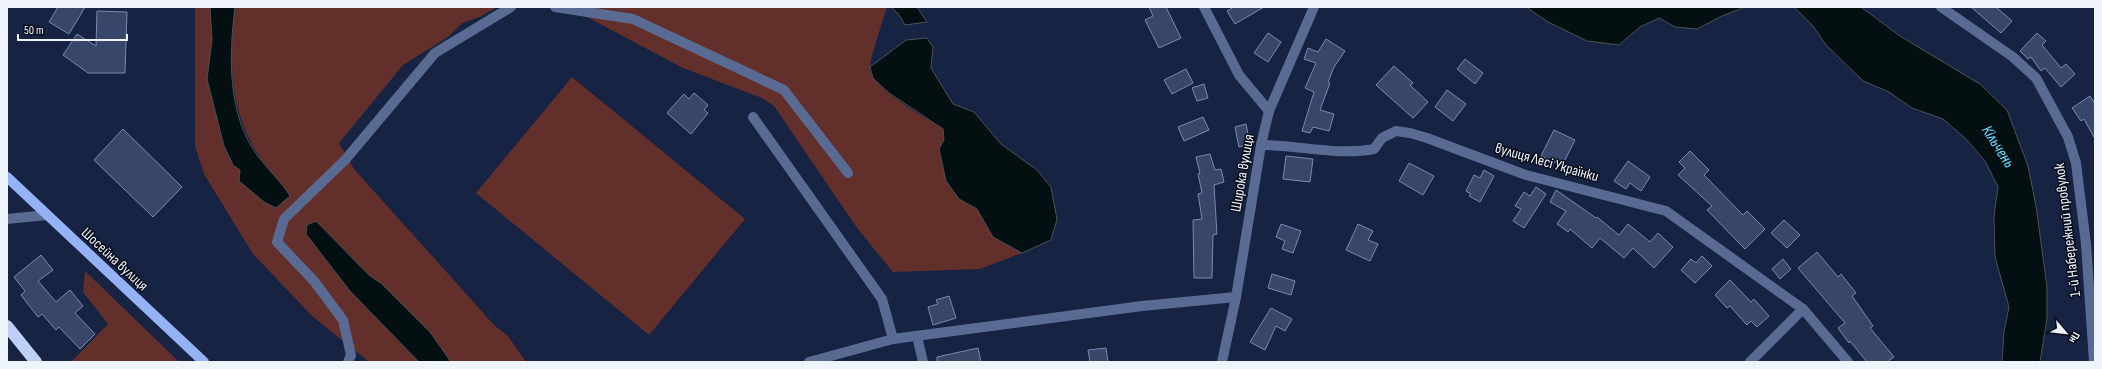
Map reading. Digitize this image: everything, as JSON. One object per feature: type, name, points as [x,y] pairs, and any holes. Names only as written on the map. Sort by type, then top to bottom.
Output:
[{"type":"highway","points":[[7,326],[36,362]]},
{"type":"main road","name":"Шосейна вулиця","points":[[7,177],[204,362]]},
{"type":"street","points":[[348,362],[352,355],[343,320],[314,281],[277,242],[284,219],[344,160],[435,52],[511,7]]},
{"type":"street","points":[[554,7],[585,9],[633,19],[784,90],[848,173]]},
{"type":"street","points":[[1204,7],[1239,75],[1269,111]]},
{"type":"street","name":"Широка вулиця","points":[[1222,362],[1236,297],[1261,145],[1269,111],[1314,7]]},
{"type":"street","name":"1-й Набережний провулок","points":[[1941,7],[2013,57],[2036,78],[2068,137],[2076,163],[2086,244],[2094,362]]},
{"type":"street","points":[[753,117],[882,299],[893,339]]},
{"type":"street","name":"вулиця Лесі Українки","points":[[1261,145],[1287,145],[1361,152],[1374,149],[1382,138],[1396,131],[1427,138],[1526,175],[1666,211],[1802,309],[1848,362]]},
{"type":"street","points":[[7,219],[46,215]]},
{"type":"street","points":[[809,362],[893,339],[1142,306],[1236,297]]},
{"type":"street","points":[[1750,362],[1802,309]]},
{"type":"street","points":[[917,336],[923,362]]},
{"type":"shaded area","points":[[195,7],[210,7],[212,40],[207,79],[224,146],[233,165],[240,170],[269,170],[256,151],[246,132],[239,113],[232,72],[235,7],[497,7],[480,17],[462,23],[448,37],[403,65],[339,143],[354,169],[495,326],[508,336],[526,362],[451,362],[430,332],[382,284],[369,275],[316,221],[307,225],[306,234],[350,291],[419,362],[369,362],[312,316],[253,254],[204,174],[195,146]]},
{"type":"shaded area","points":[[568,7],[887,7],[871,61],[870,67],[872,75],[888,93],[943,129],[959,199],[977,209],[993,237],[1022,253],[980,269],[893,272],[857,228],[774,106],[762,98],[683,68]]},
{"type":"shaded area","points":[[572,77],[745,219],[649,335],[476,193]]},
{"type":"shaded area","points":[[85,271],[179,362],[71,362],[108,324],[83,292]]},
{"type":"water","points":[[210,7],[235,7],[231,64],[235,103],[247,139],[257,155],[283,185],[290,196],[276,208],[264,202],[239,181],[240,170],[233,165],[224,146],[207,79],[212,40]]},
{"type":"water","points":[[891,7],[917,7],[927,22],[905,25],[899,15]]},
{"type":"water","points":[[1526,7],[1745,7],[1722,16],[1697,29],[1675,27],[1659,18],[1640,27],[1619,45],[1587,41],[1548,22]]},
{"type":"water","name":"Кільчень","points":[[1794,7],[1861,7],[1900,36],[1980,84],[2007,110],[2028,166],[2036,206],[2047,287],[2047,319],[2040,362],[2002,362],[2004,331],[2009,307],[1995,257],[1994,216],[1998,187],[1985,161],[1966,139],[1943,119],[1912,108],[1889,92],[1863,81],[1826,45],[1813,26]]},
{"type":"water","points":[[927,38],[933,47],[931,68],[953,104],[974,112],[1001,144],[1037,170],[1051,187],[1057,219],[1051,240],[1022,253],[993,237],[977,209],[959,199],[946,181],[939,149],[944,140],[943,129],[889,93],[873,78],[870,67],[906,40]]},
{"type":"water","points":[[316,221],[369,275],[382,284],[430,332],[451,362],[419,362],[350,291],[306,234],[307,225]]},
{"type":"building","points":[[58,7],[85,7],[69,34],[49,22]]},
{"type":"building","points":[[1149,7],[1166,7],[1181,38],[1159,48],[1145,20],[1153,16]]},
{"type":"building","points":[[1234,7],[1264,7],[1235,24],[1227,11]]},
{"type":"building","points":[[1971,7],[1996,7],[2012,21],[2001,33]]},
{"type":"building","points":[[97,11],[127,12],[125,73],[88,73],[63,55],[77,34],[96,46]]},
{"type":"building","points":[[1268,33],[1281,42],[1268,62],[1254,53]]},
{"type":"building","points":[[2037,33],[2046,41],[2042,45],[2061,68],[2066,64],[2075,74],[2061,87],[2045,68],[2041,71],[2031,57],[2028,59],[2020,51]]},
{"type":"building","points":[[1326,39],[1345,51],[1334,67],[1320,110],[1334,114],[1329,131],[1313,127],[1310,133],[1302,131],[1314,92],[1305,88],[1316,63],[1304,59],[1308,48],[1318,52]]},
{"type":"building","points":[[1465,59],[1483,73],[1475,84],[1457,69]]},
{"type":"building","points":[[1394,66],[1413,83],[1410,85],[1428,102],[1413,118],[1376,85]]},
{"type":"building","points":[[1186,69],[1193,83],[1172,94],[1164,80]]},
{"type":"building","points":[[1204,84],[1208,98],[1197,101],[1192,88]]},
{"type":"building","points":[[1447,90],[1466,104],[1453,121],[1435,107]]},
{"type":"building","points":[[694,93],[708,105],[704,110],[708,113],[691,134],[667,113],[684,94],[689,99]]},
{"type":"building","points":[[2090,96],[2095,104],[2095,139],[2084,119],[2081,121],[2072,108]]},
{"type":"building","points":[[1203,117],[1209,130],[1184,141],[1178,127]]},
{"type":"building","points":[[1246,124],[1250,144],[1239,147],[1235,127]]},
{"type":"building","points":[[123,129],[182,187],[153,217],[94,160]]},
{"type":"building","points":[[1554,130],[1575,140],[1562,166],[1541,156]]},
{"type":"building","points":[[1690,151],[1709,170],[1704,175],[1743,215],[1747,211],[1765,229],[1745,249],[1707,210],[1712,206],[1678,175],[1685,168],[1679,162]]},
{"type":"building","points":[[1210,154],[1215,170],[1221,169],[1224,182],[1214,185],[1217,234],[1213,235],[1212,278],[1194,278],[1193,220],[1202,219],[1198,194],[1202,193],[1198,174],[1200,173],[1196,157]]},
{"type":"building","points":[[1286,156],[1313,159],[1310,182],[1283,179]]},
{"type":"building","points":[[1628,161],[1650,177],[1641,191],[1630,183],[1626,189],[1614,181]]},
{"type":"building","points":[[1409,163],[1434,176],[1423,195],[1399,181]]},
{"type":"building","points":[[1484,170],[1494,176],[1480,202],[1469,196],[1471,194],[1466,191],[1474,175],[1480,178]]},
{"type":"building","points":[[1536,187],[1546,194],[1524,228],[1513,221],[1521,209],[1515,206],[1524,192],[1530,196]]},
{"type":"building","points":[[1556,190],[1596,218],[1597,217],[1619,235],[1628,224],[1650,242],[1658,233],[1673,247],[1654,268],[1633,248],[1624,258],[1600,238],[1592,248],[1570,229],[1568,232],[1557,224],[1566,211],[1550,202]]},
{"type":"building","points":[[1784,220],[1800,235],[1787,248],[1771,233]]},
{"type":"building","points":[[1281,224],[1301,231],[1293,253],[1282,249],[1285,241],[1276,237]]},
{"type":"building","points":[[1358,224],[1373,231],[1368,240],[1378,244],[1370,261],[1346,250]]},
{"type":"building","points":[[1817,252],[1838,277],[1841,274],[1856,293],[1852,296],[1873,326],[1870,328],[1894,357],[1887,362],[1867,362],[1850,341],[1849,343],[1838,328],[1845,323],[1798,268]]},
{"type":"building","points":[[41,255],[53,270],[38,281],[56,302],[70,290],[83,306],[75,313],[95,334],[80,349],[59,327],[56,330],[42,314],[38,317],[21,295],[25,291],[14,277]]},
{"type":"building","points":[[1702,256],[1712,266],[1695,283],[1681,270],[1691,259],[1696,263]]},
{"type":"building","points":[[1783,259],[1791,269],[1780,279],[1772,269]]},
{"type":"building","points":[[1272,274],[1295,281],[1291,295],[1268,288]]},
{"type":"building","points":[[1730,280],[1751,302],[1754,299],[1769,316],[1757,327],[1751,321],[1747,325],[1730,306],[1727,308],[1715,295]]},
{"type":"building","points":[[949,296],[956,318],[933,325],[928,307],[938,304],[936,300]]},
{"type":"building","points":[[1271,308],[1292,319],[1285,331],[1276,326],[1265,350],[1250,342]]},
{"type":"building","points":[[978,348],[981,362],[937,362],[937,357]]},
{"type":"building","points":[[1106,348],[1108,362],[1090,362],[1088,350]]}]
